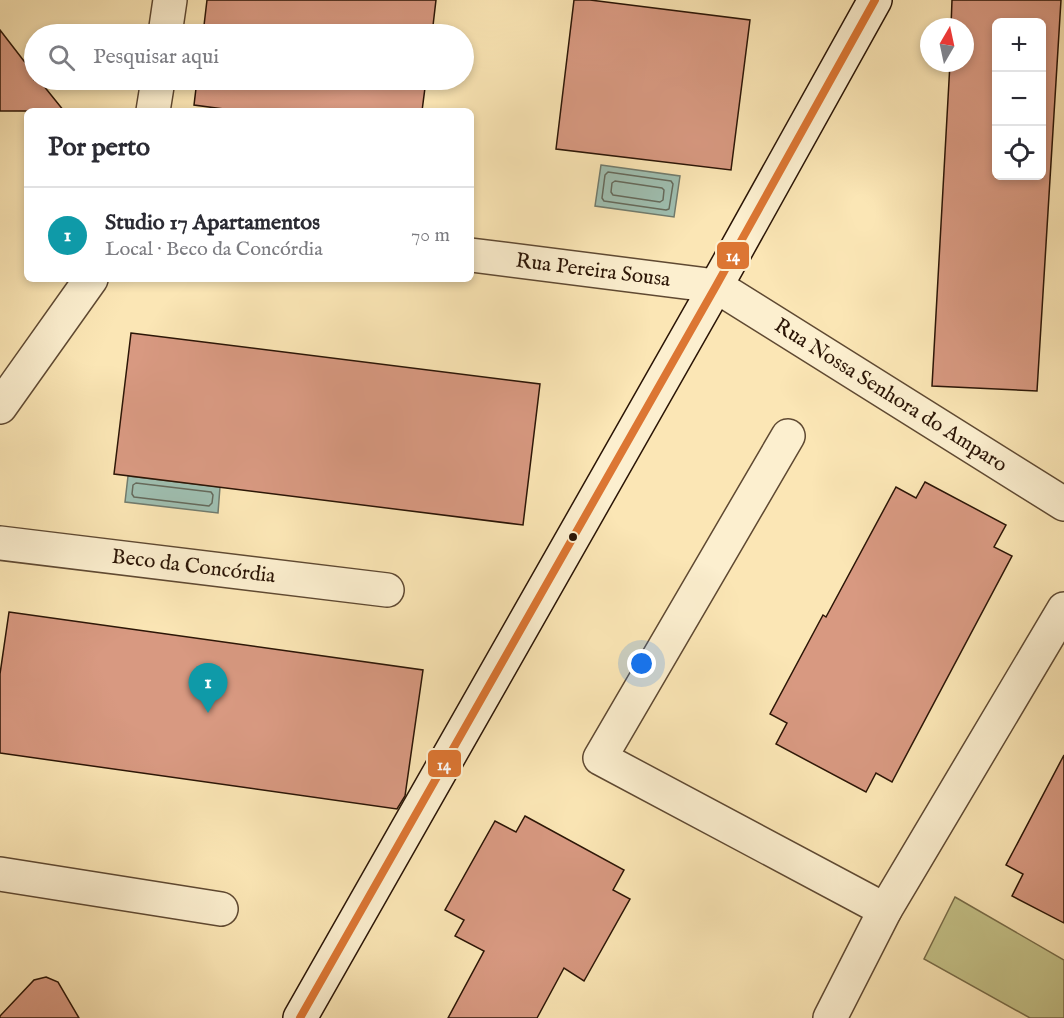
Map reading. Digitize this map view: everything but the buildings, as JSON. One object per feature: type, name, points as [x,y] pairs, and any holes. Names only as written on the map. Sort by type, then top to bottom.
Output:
[{"type":"street","points":[[166,24],[170,0]]},
{"type":"street","points":[[300,1018],[876,0]]},
{"type":"street","points":[[153,108],[156,90]]},
{"type":"street","name":"Rua Pereira Sousa","points":[[474,255],[716,286]]},
{"type":"street","points":[[0,407],[89,282]]},
{"type":"street","name":"Rua Nossa Senhora do Amparo","points":[[716,286],[1064,504]]},
{"type":"street","points":[[788,436],[600,758],[885,910]]},
{"type":"street","name":"Beco da Concórdia","points":[[0,543],[387,590]]},
{"type":"street","points":[[830,1018],[885,910],[1064,609]]},
{"type":"street","points":[[0,874],[221,909]]},
{"type":"shaded area","points":[[955,897],[1064,960],[1064,1018],[1030,1018],[924,959]]},
{"type":"water","points":[[601,165],[680,176],[674,217],[595,206]]},
{"type":"water","points":[[128,476],[220,487],[218,513],[125,502]]},
{"type":"transit line","name":"14","points":[[300,1018],[716,286],[875,0]]},
{"type":"place","name":"Studio 17 Apartamentos","points":[[208,713]]}]
